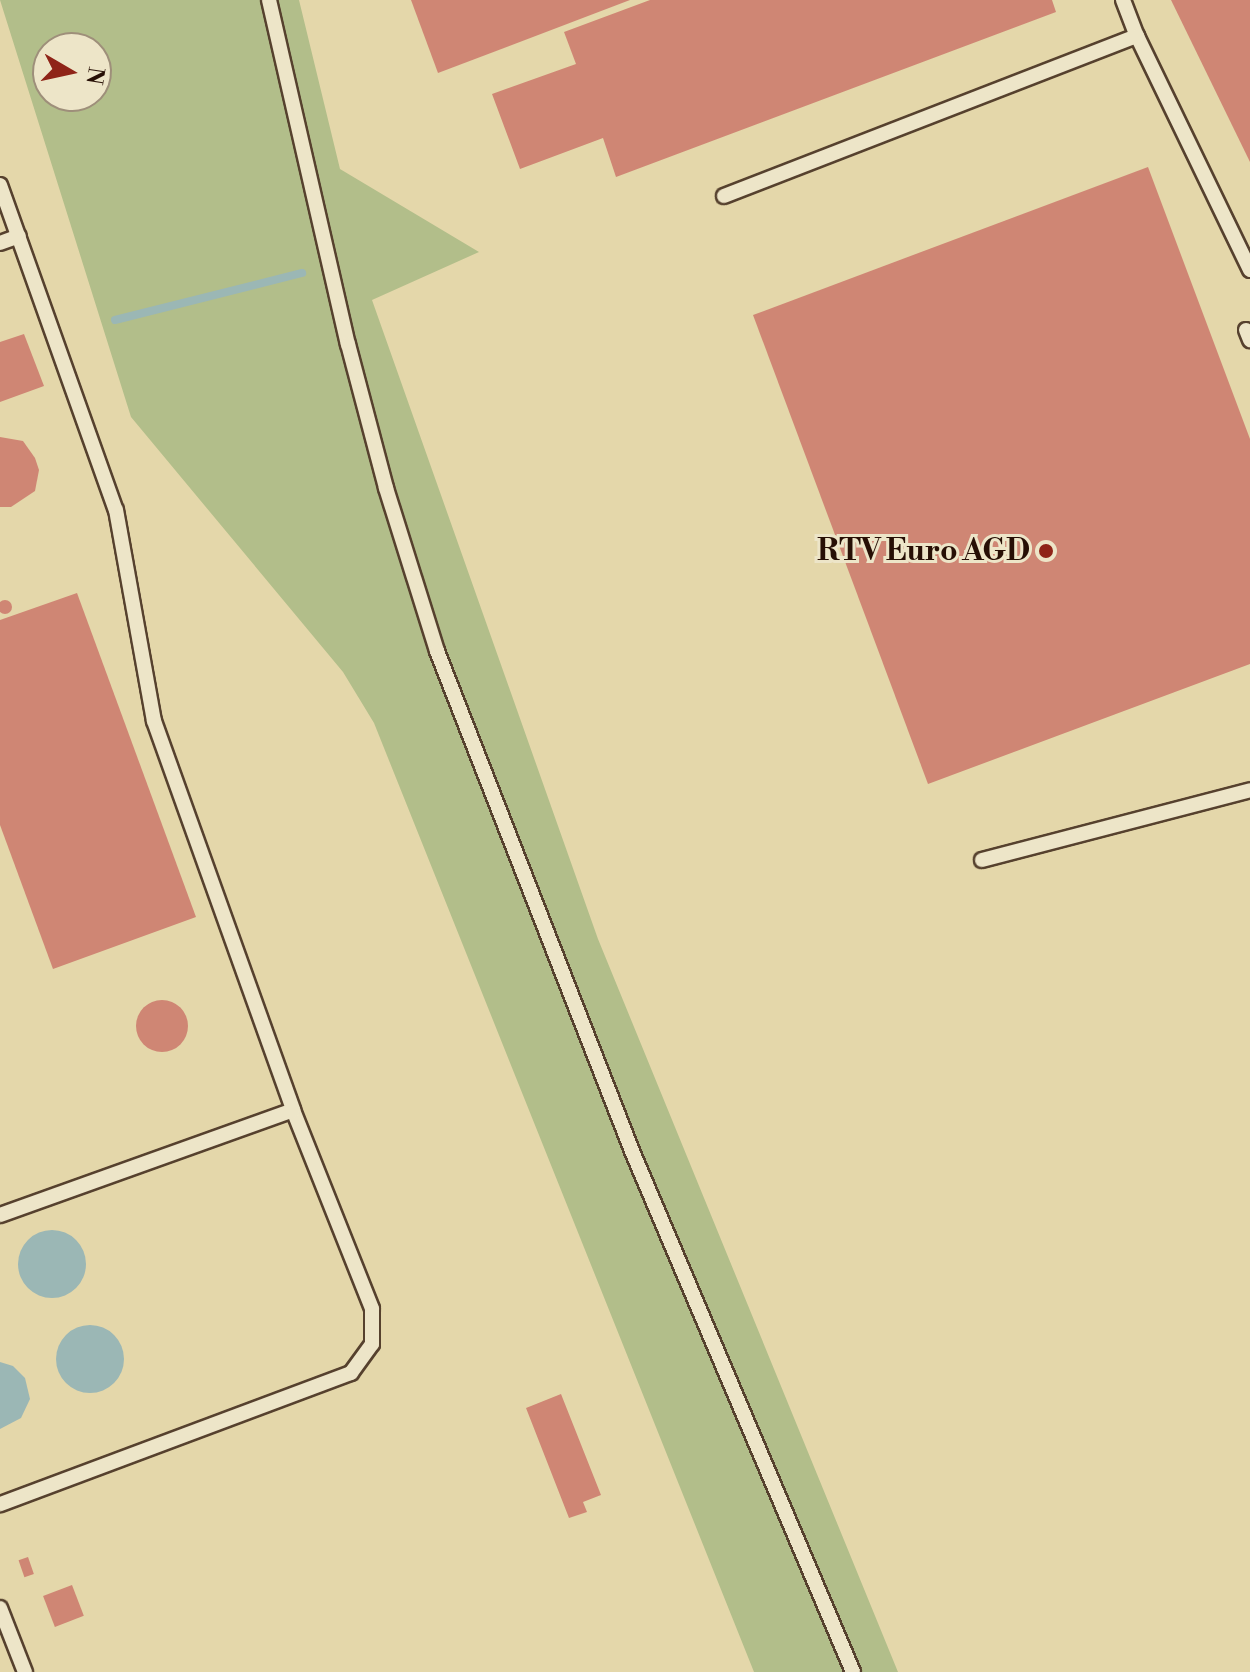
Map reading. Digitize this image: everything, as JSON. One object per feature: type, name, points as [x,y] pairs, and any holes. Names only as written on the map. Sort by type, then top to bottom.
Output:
[{"type":"lane","points":[[269,0],[348,344],[386,488],[437,651],[632,1151],[853,1672]]},
{"type":"lane","points":[[1123,0],[1137,36],[1250,270]]},
{"type":"lane","points":[[724,196],[1137,36]]},
{"type":"lane","points":[[0,185],[116,510],[154,721],[293,1110],[372,1309],[372,1344],[351,1373],[0,1504]]},
{"type":"lane","points":[[0,243],[19,236]]},
{"type":"lane","points":[[982,860],[1250,790]]},
{"type":"lane","points":[[0,1215],[293,1110]]},
{"type":"lane","points":[[0,1608],[25,1672]]},
{"type":"green space","points":[[0,0],[299,0],[340,169],[479,252],[372,300],[598,939],[898,1672],[754,1672],[374,723],[343,672],[131,417],[35,112],[112,112],[112,32],[32,32],[32,102]]},
{"type":"water","points":[[59,1230],[80,1245],[86,1264],[84,1277],[76,1288],[59,1298],[45,1298],[28,1288],[20,1277],[18,1257],[28,1240],[39,1232]]},
{"type":"water","points":[[90,1325],[114,1335],[124,1359],[114,1383],[90,1393],[66,1383],[56,1359],[66,1335]]},
{"type":"water","points":[[0,1362],[13,1366],[25,1378],[30,1399],[21,1418],[0,1429]]},
{"type":"building","points":[[411,0],[630,0],[438,73]]},
{"type":"building","points":[[650,0],[1052,0],[1056,12],[616,177],[603,138],[520,169],[492,94],[576,64],[564,32]]},
{"type":"building","points":[[1171,0],[1250,0],[1250,162]]},
{"type":"building","name":"RTV Euro AGD","points":[[1148,167],[1250,439],[1250,664],[928,784],[753,315]]},
{"type":"building","points":[[24,334],[44,386],[0,402],[0,342]]},
{"type":"building","points":[[0,437],[23,441],[39,470],[35,491],[11,507],[0,507]]},
{"type":"building","points":[[77,593],[196,917],[53,969],[0,825],[0,620]]},
{"type":"building","points":[[5,600],[12,607],[5,614],[-2,607]]},
{"type":"building","points":[[162,1000],[181,1007],[188,1026],[181,1045],[162,1052],[143,1045],[136,1026],[143,1007]]},
{"type":"building","points":[[561,1394],[601,1495],[583,1502],[587,1512],[569,1518],[526,1408]]},
{"type":"building","points":[[28,1557],[34,1574],[24,1577],[19,1560]]},
{"type":"building","points":[[72,1585],[84,1616],[55,1627],[43,1596]]},
{"type":"waterway","points":[[115,320],[302,273]]},
{"type":"place","name":"RTV Euro AGD","points":[[1046,551]]}]
